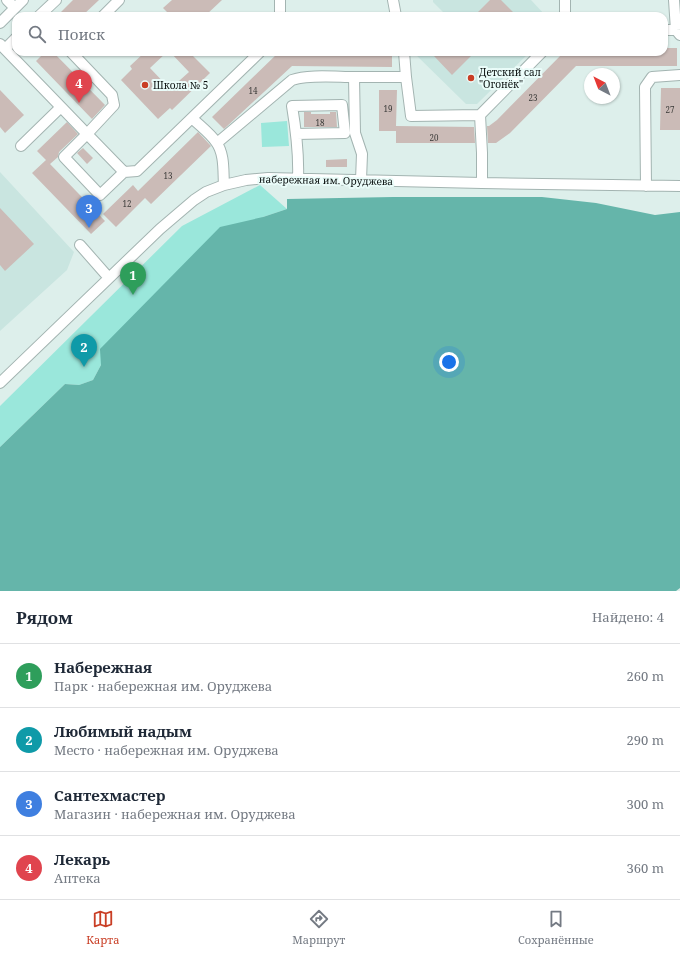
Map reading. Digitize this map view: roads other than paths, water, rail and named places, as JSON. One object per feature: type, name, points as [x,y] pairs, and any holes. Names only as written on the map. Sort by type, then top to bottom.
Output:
[{"type":"street","points":[[7,0],[15,8]]},
{"type":"street","points":[[0,23],[24,0]]},
{"type":"street","points":[[43,12],[56,0]]},
{"type":"street","points":[[107,12],[119,0]]},
{"type":"street","points":[[280,0],[280,12]]},
{"type":"street","points":[[393,0],[395,12]]},
{"type":"street","points":[[565,0],[565,12]]},
{"type":"street","points":[[668,31],[678,32],[674,0]]},
{"type":"street","points":[[12,41],[2,47],[124,172]]},
{"type":"street","points":[[75,56],[112,95],[114,105],[64,157],[100,195],[124,172],[137,171],[256,56]]},
{"type":"street","points":[[404,56],[411,116],[480,115],[538,56]]},
{"type":"street","points":[[646,186],[645,88],[652,77],[680,75]]},
{"type":"street","points":[[217,143],[292,80],[309,77],[406,78]]},
{"type":"street","points":[[354,77],[355,134],[362,154],[361,180]]},
{"type":"street","points":[[296,134],[345,133],[342,105],[292,106],[296,134],[298,178]]},
{"type":"street","points":[[21,146],[61,107]]},
{"type":"street","points":[[480,115],[482,183]]},
{"type":"street","points":[[192,118],[217,143],[221,152],[224,185]]},
{"type":"street","name":"набережная им. Оруджева","points":[[0,383],[180,211],[206,192],[224,185],[253,179],[298,178],[680,186]]},
{"type":"street","points":[[80,245],[109,278]]},
{"type":"water","points":[[542,197],[596,203],[655,215],[680,212],[680,588],[676,591],[0,591],[0,447],[65,384],[79,385],[93,380],[101,365],[100,349],[220,227],[263,217],[287,209],[287,199]]},
{"type":"place","name":"Детский сал \"Огонёк\"","points":[[471,78]]},
{"type":"place","name":"Школа № 5","points":[[145,85]]},
{"type":"place","name":"Лекарь","points":[[79,103]]},
{"type":"place","name":"Сантехмастер","points":[[89,228]]},
{"type":"place","name":"Набережная","points":[[133,295]]},
{"type":"place","name":"Любимый надым","points":[[84,367]]}]
